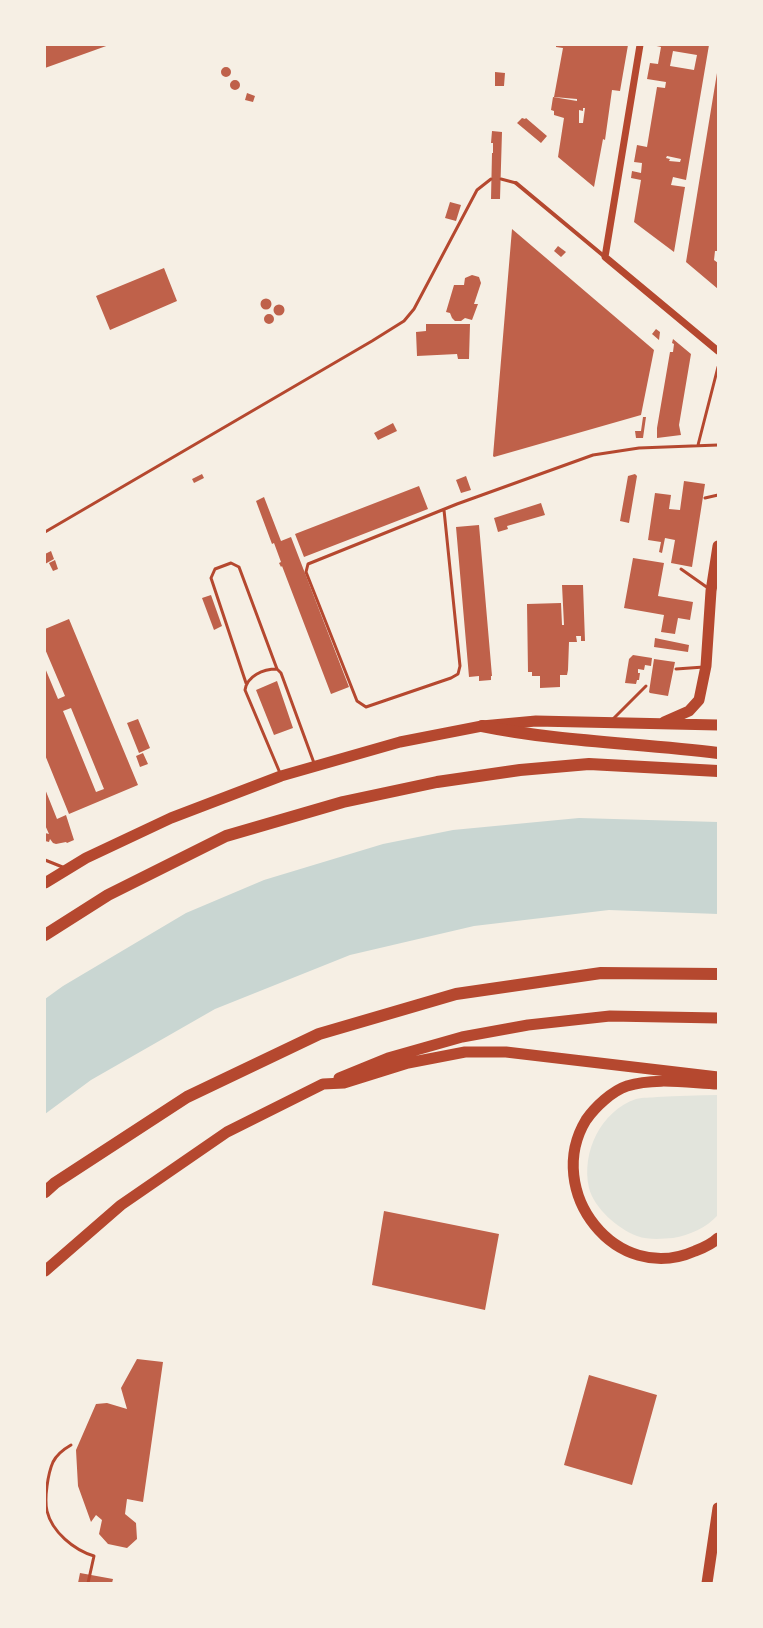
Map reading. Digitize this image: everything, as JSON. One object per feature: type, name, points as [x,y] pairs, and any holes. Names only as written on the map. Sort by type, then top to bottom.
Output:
[{"type":"highway","points":[[660,724],[689,711],[699,700],[706,666],[711,591],[718,546]]},
{"type":"highway","points":[[45,883],[67,869],[171,818],[314,765],[400,742],[482,726],[536,721],[718,725]]},
{"type":"highway","points":[[482,726],[517,733],[665,746],[718,753]]},
{"type":"highway","points":[[45,935],[108,895],[226,836],[343,802],[437,782],[520,770],[589,764],[718,771]]},
{"type":"highway","points":[[45,1192],[54,1183],[187,1097],[319,1034],[456,994],[601,973],[718,974]]},
{"type":"highway","points":[[45,1271],[122,1205],[228,1132],[324,1084],[388,1058],[462,1037],[528,1025],[610,1016],[718,1018]]},
{"type":"highway","points":[[324,1084],[344,1083],[408,1063],[465,1052],[506,1052],[718,1076]]},
{"type":"highway","points":[[718,1084],[654,1082],[627,1086],[600,1102],[591,1112],[580,1130],[574,1149],[573,1172],[579,1201],[592,1224],[618,1246],[643,1257],[672,1258],[686,1255],[701,1249],[718,1238]]},
{"type":"highway","points":[[707,1583],[718,1508]]},
{"type":"street","points":[[605,257],[640,45]]},
{"type":"street","points":[[516,183],[718,351]]},
{"type":"lane","points":[[45,532],[404,321],[414,309],[477,190],[491,179]]},
{"type":"lane","points":[[501,179],[516,183]]},
{"type":"lane","points":[[698,446],[718,367]]},
{"type":"lane","points":[[444,510],[460,666],[458,674],[451,678],[366,707],[362,706],[357,701],[306,572],[308,564],[457,504],[593,455],[640,448],[718,445]]},
{"type":"lane","points":[[705,498],[718,495]]},
{"type":"lane","points":[[281,776],[245,690],[246,683],[211,578],[215,569],[231,563],[239,567],[276,669],[281,673],[314,765]]},
{"type":"lane","points":[[681,569],[711,591]]},
{"type":"lane","points":[[676,668],[706,666]]},
{"type":"lane","points":[[246,683],[250,678],[271,669],[276,669]]},
{"type":"lane","points":[[610,722],[646,686]]},
{"type":"lane","points":[[45,860],[67,869]]},
{"type":"lane","points":[[71,1444],[61,1452],[53,1462],[47,1485],[47,1510],[56,1529],[69,1542],[82,1552],[94,1556],[88,1583]]},
{"type":"shaded area","points":[[579,818],[718,822],[718,914],[609,910],[474,926],[350,955],[215,1009],[91,1080],[45,1114],[45,999],[63,986],[186,913],[264,880],[383,844],[453,830]]},
{"type":"shaded area","points":[[718,1095],[718,1215],[708,1224],[697,1230],[686,1235],[673,1238],[655,1239],[637,1236],[615,1223],[601,1210],[592,1196],[587,1174],[591,1147],[596,1134],[604,1123],[613,1113],[636,1099]]},
{"type":"building","points":[[45,45],[109,45],[45,68]]},
{"type":"building","points":[[556,45],[628,45],[620,91],[612,90],[605,140],[603,139],[594,187],[558,157],[564,118],[554,115],[554,111],[551,110],[553,97],[577,101],[577,99],[554,97],[563,48],[556,47]],"holes":[[[583,108],[585,108],[583,123],[579,123],[579,110],[583,111]]]},
{"type":"building","points":[[652,45],[709,45],[686,180],[673,177],[671,185],[685,187],[674,252],[634,222],[641,180],[631,178],[632,171],[641,173],[642,163],[634,162],[637,145],[647,147],[657,87],[665,88],[666,82],[647,79],[650,63],[658,64],[661,47]],"holes":[[[673,51],[697,55],[694,70],[670,66]],[[667,156],[681,159],[680,162],[669,161],[670,159],[666,158]]]},
{"type":"building","points":[[224,67],[228,67],[230,68],[230,76],[224,77],[221,74],[221,70]]},
{"type":"building","points":[[495,72],[505,73],[504,86],[495,86]]},
{"type":"building","points":[[717,73],[718,251],[715,251],[714,260],[718,263],[718,289],[686,262]]},
{"type":"building","points":[[233,80],[237,80],[239,81],[239,89],[233,90],[230,87],[230,83]]},
{"type":"building","points":[[247,93],[255,96],[253,102],[245,100]]},
{"type":"building","points":[[522,118],[526,118],[547,136],[541,143],[517,123]]},
{"type":"building","points":[[492,131],[502,132],[500,199],[491,199],[493,153],[493,143],[491,143]]},
{"type":"building","points":[[450,202],[461,205],[456,221],[445,218]]},
{"type":"building","points":[[512,229],[654,350],[641,415],[494,457],[493,456]]},
{"type":"building","points":[[558,246],[566,252],[561,257],[554,251]]},
{"type":"building","points":[[164,268],[177,301],[110,330],[96,296]]},
{"type":"building","points":[[472,275],[479,277],[481,283],[474,304],[478,304],[472,320],[465,318],[461,321],[455,321],[450,313],[446,312],[454,285],[464,285],[465,278]]},
{"type":"building","points":[[264,299],[268,299],[270,300],[270,308],[264,309],[261,306],[261,302]]},
{"type":"building","points":[[277,305],[281,305],[283,306],[283,314],[277,315],[274,312],[274,308]]},
{"type":"building","points":[[269,314],[274,319],[269,324],[264,319]]},
{"type":"building","points":[[426,324],[470,324],[469,359],[458,359],[457,354],[417,356],[416,332],[426,331]]},
{"type":"building","points":[[656,329],[660,332],[659,340],[652,334]]},
{"type":"building","points":[[673,339],[691,354],[679,425],[681,435],[657,438],[657,428],[670,352],[673,352]]},
{"type":"building","points":[[643,417],[646,417],[643,438],[636,438],[635,431],[641,431]]},
{"type":"building","points":[[393,423],[397,431],[378,440],[374,433]]},
{"type":"building","points":[[202,474],[204,478],[194,483],[192,479]]},
{"type":"building","points":[[635,474],[637,476],[629,523],[620,521],[628,476]]},
{"type":"building","points":[[466,476],[471,490],[461,493],[456,480]]},
{"type":"building","points":[[684,481],[705,484],[692,567],[671,563],[675,540],[665,538],[662,553],[659,552],[661,542],[648,540],[655,493],[671,495],[669,509],[680,510]]},
{"type":"building","points":[[419,486],[428,509],[304,557],[295,534]]},
{"type":"building","points":[[264,497],[281,541],[291,537],[349,687],[331,694],[282,566],[281,567],[279,563],[281,562],[274,543],[272,544],[256,501]]},
{"type":"building","points":[[541,503],[545,515],[507,526],[508,529],[498,532],[494,518]]},
{"type":"building","points":[[479,525],[492,676],[491,680],[479,681],[479,676],[469,677],[456,527]]},
{"type":"building","points":[[51,551],[54,559],[45,564],[45,554]]},
{"type":"building","points":[[633,558],[664,563],[658,596],[693,602],[690,620],[678,618],[675,634],[661,632],[664,615],[624,608]]},
{"type":"building","points":[[55,560],[58,569],[53,571],[49,563]]},
{"type":"building","points":[[562,585],[583,585],[585,641],[581,641],[581,636],[576,636],[577,642],[569,642],[567,675],[560,675],[560,687],[540,688],[540,676],[532,676],[532,672],[528,672],[527,604],[561,603],[562,625],[564,625]]},
{"type":"building","points":[[211,595],[222,626],[214,630],[202,598]]},
{"type":"building","points":[[69,619],[138,785],[69,814],[45,755],[45,668],[58,699],[65,696],[45,649],[45,629]],"holes":[[[71,708],[104,789],[96,792],[63,711]]]},
{"type":"building","points":[[655,638],[689,645],[688,652],[654,647]]},
{"type":"building","points":[[633,655],[652,658],[651,666],[645,665],[644,670],[638,669],[638,673],[640,673],[639,680],[637,680],[636,684],[625,683],[629,659]]},
{"type":"building","points":[[654,659],[675,662],[668,696],[649,692]]},
{"type":"building","points":[[277,681],[293,728],[274,735],[256,690]]},
{"type":"building","points":[[138,719],[150,748],[139,753],[127,723]]},
{"type":"building","points":[[143,753],[148,764],[140,767],[136,756]]},
{"type":"building","points":[[45,789],[57,819],[66,815],[74,840],[67,843],[56,844],[50,839],[49,842],[45,841],[45,833],[49,834],[45,825]]},
{"type":"building","points":[[384,1211],[499,1234],[485,1310],[372,1285]]},
{"type":"building","points":[[137,1359],[163,1362],[143,1502],[127,1499],[125,1514],[136,1523],[137,1539],[127,1548],[108,1544],[99,1534],[102,1520],[96,1515],[91,1522],[78,1486],[76,1450],[96,1404],[107,1403],[127,1409],[121,1388]]},
{"type":"building","points":[[589,1375],[657,1395],[632,1485],[564,1465]]},
{"type":"building","points":[[80,1573],[113,1579],[112,1583],[78,1583]]}]
